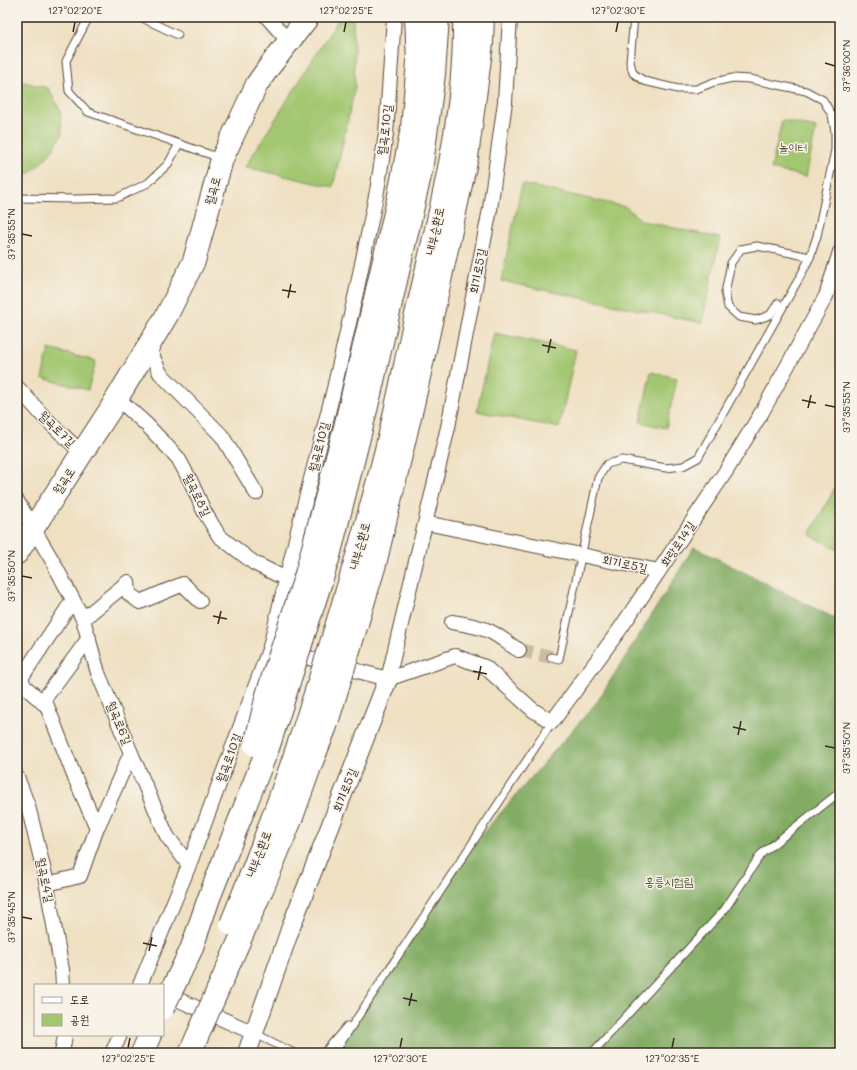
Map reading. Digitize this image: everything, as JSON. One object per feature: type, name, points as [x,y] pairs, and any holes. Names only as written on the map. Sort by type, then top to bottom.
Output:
[{"type":"main road","name":"월곡로","points":[[17,553],[117,398],[167,314],[194,261],[222,159],[257,84],[308,17]]},
{"type":"main road","points":[[191,950],[255,745],[267,695],[306,574],[345,427],[398,200],[412,128],[418,62],[416,17]]},
{"type":"main road","points":[[164,1006],[191,950],[209,898],[269,745],[329,556],[371,390],[421,171],[434,74],[438,17]]},
{"type":"main road","name":"내부순환로","points":[[175,1053],[234,916],[287,780],[332,642],[354,566],[392,426],[447,175],[457,120],[461,85],[464,17]]},
{"type":"main road","points":[[190,1053],[261,892],[292,816],[326,726],[375,564],[414,400],[467,157],[482,43],[483,17]]},
{"type":"main road","points":[[142,1053],[150,1036]]},
{"type":"street","points":[[267,17],[289,42]]},
{"type":"street","name":"월곡로10길","points":[[142,984],[189,865],[270,647],[335,385],[377,191],[386,134],[394,17]]},
{"type":"street","name":"회기로5길","points":[[247,1053],[292,924],[388,679],[448,427],[490,209],[505,102],[510,17]]},
{"type":"street","name":"화랑로14길","points":[[552,722],[620,630],[726,471],[762,412],[826,296],[840,252]]},
{"type":"street","points":[[148,346],[160,373],[222,436],[256,493]]},
{"type":"street","name":"월곡로7길","points":[[17,386],[45,418],[82,453]]},
{"type":"street","name":"월곡로8길","points":[[117,398],[147,425],[178,458],[204,511],[219,536],[254,563],[286,579]]},
{"type":"street","name":"월곡로6길","points":[[17,501],[52,560],[84,619],[98,673],[131,753],[98,828],[80,876],[47,884]]},
{"type":"street","name":"회기로5길","points":[[426,523],[659,572]]},
{"type":"street","points":[[84,619],[128,582],[129,594],[140,602],[183,584],[200,602]]},
{"type":"street","points":[[73,600],[21,678],[24,686],[47,706],[75,778],[98,828]]},
{"type":"street","points":[[452,622],[489,631],[519,650]]},
{"type":"street","points":[[42,702],[89,638]]},
{"type":"street","points":[[270,647],[388,679],[456,656],[485,667],[533,710],[552,722]]},
{"type":"street","points":[[131,753],[167,836],[189,865]]},
{"type":"street","name":"월곡로4길","points":[[17,776],[28,806],[47,884],[62,970],[63,984]]},
{"type":"street","points":[[164,993],[254,1033]]},
{"type":"street","points":[[62,1053],[65,1036]]},
{"type":"street","points":[[112,1053],[120,1036]]},
{"type":"lane","points":[[78,17],[88,19],[66,61],[69,91],[88,112],[222,159]]},
{"type":"lane","points":[[140,17],[178,35]]},
{"type":"lane","points":[[550,656],[560,659],[598,478],[607,464],[622,460],[666,468],[683,466],[698,458],[801,276],[810,257],[835,150],[835,132],[832,115],[823,100],[806,91],[755,80],[733,78],[714,82],[696,89],[678,89],[644,81],[633,72],[630,62],[634,17]]},
{"type":"lane","points":[[17,198],[75,200],[117,198],[148,183],[168,164],[179,144]]},
{"type":"lane","points":[[778,303],[770,315],[756,320],[739,317],[728,307],[725,293],[731,264],[737,254],[741,249],[757,246],[810,257]]},
{"type":"lane","points":[[334,1053],[552,722]]},
{"type":"lane","points":[[592,1053],[725,909],[761,854],[840,792]]},
{"type":"lane","points":[[324,1053],[363,1008]]},
{"type":"lane","points":[[254,1033],[294,1053]]},
{"type":"green space","points":[[340,17],[353,19],[355,87],[333,187],[245,167]]},
{"type":"green space","points":[[24,82],[48,88],[60,110],[62,134],[49,155],[30,173],[17,173],[17,84]]},
{"type":"green space","name":"놀이터","points":[[782,120],[816,128],[806,177],[771,169]]},
{"type":"green space","points":[[522,184],[626,207],[642,221],[720,238],[702,323],[501,281]]},
{"type":"green space","points":[[494,333],[576,350],[559,428],[477,411]]},
{"type":"green space","points":[[49,349],[96,361],[88,390],[42,378]]},
{"type":"green space","points":[[651,372],[677,378],[666,428],[640,422]]},
{"type":"green space","points":[[840,478],[840,551],[810,535]]},
{"type":"green space","name":"홍릉시험림","points":[[694,547],[840,621],[840,1053],[334,1053],[464,855],[597,702]]},
{"type":"pier","points":[[446,17],[458,17],[442,186],[381,455],[248,871],[173,1053],[158,1053],[182,999],[232,864],[280,749],[312,654],[356,491],[369,451],[433,184]]},
{"type":"tunnel","points":[[519,650],[551,657]]}]
